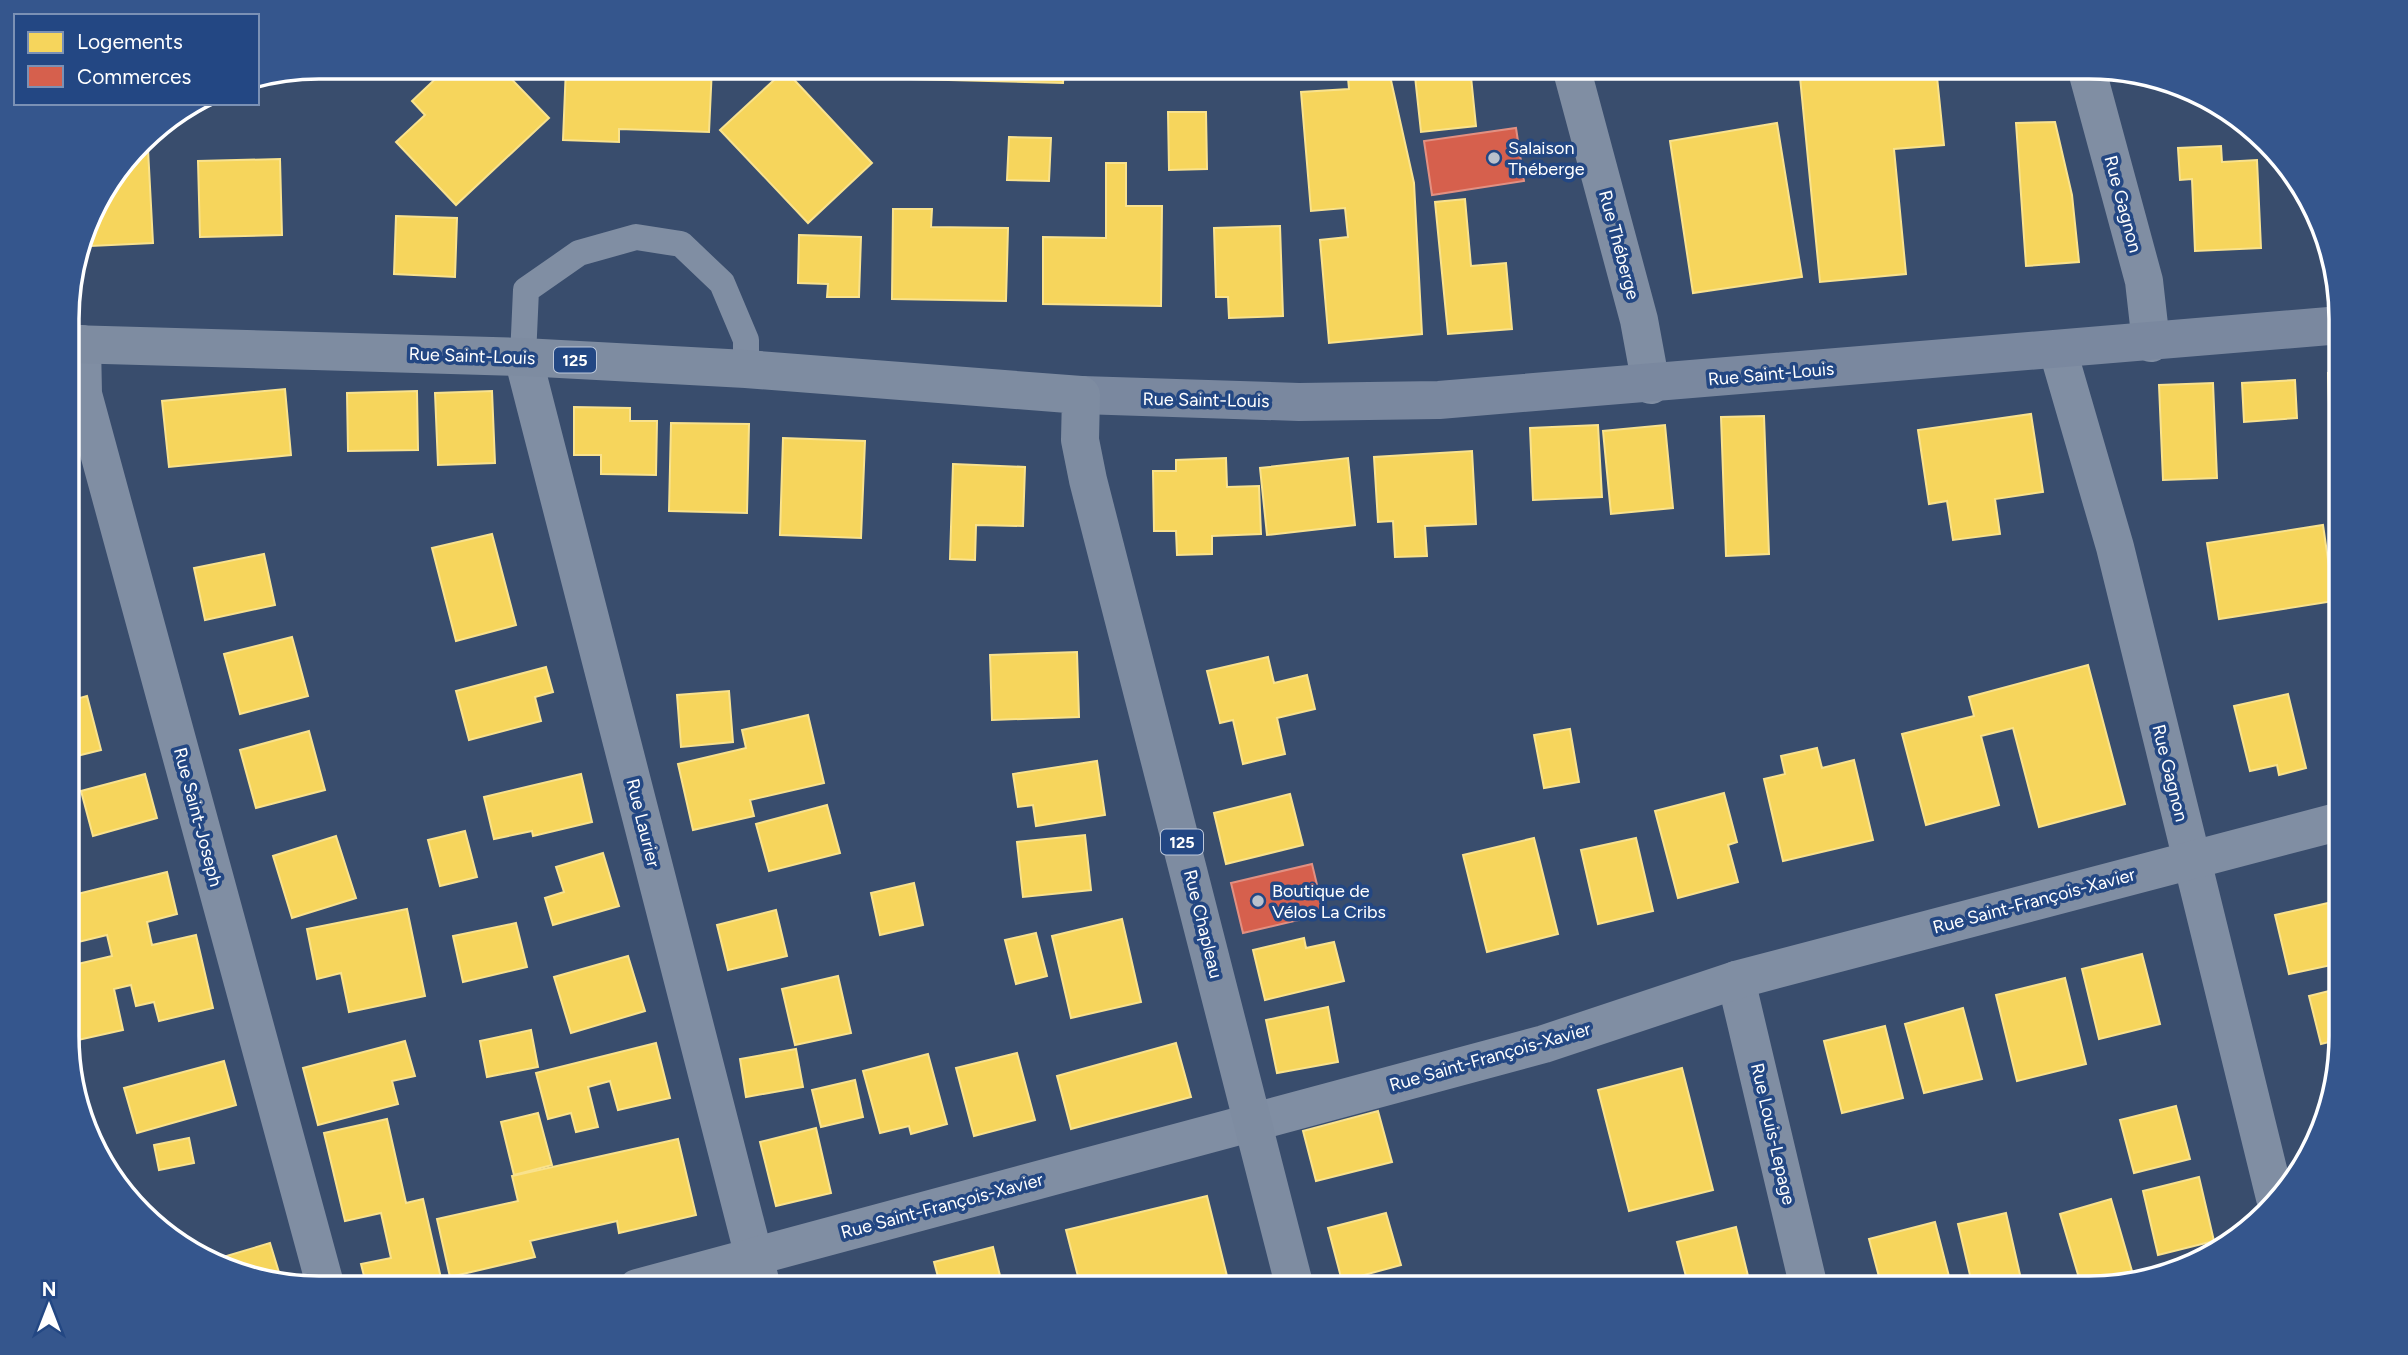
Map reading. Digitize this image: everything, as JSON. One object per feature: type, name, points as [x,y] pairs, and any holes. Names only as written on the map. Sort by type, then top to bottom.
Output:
[{"type":"main road","name":"Rue Saint-Louis","points":[[79,344],[523,357],[746,369],[1081,395],[1393,402],[1651,385],[2329,326]]},
{"type":"main road","name":"Rue Chapleau","points":[[1081,395],[1080,440],[1088,480],[1292,1276]]},
{"type":"street","name":"Rue Théberge","points":[[1574,79],[1639,320],[1651,385]]},
{"type":"street","name":"Rue Gagnon","points":[[2090,79],[2144,281],[2151,343]]},
{"type":"street","name":"Rue Gagnon","points":[[2059,351],[2115,547],[2273,1191]]},
{"type":"street","name":"Rue Laurier","points":[[523,357],[759,1272]]},
{"type":"street","name":"Rue Saint-Joseph","points":[[79,369],[83,394],[322,1276]]},
{"type":"street","name":"Rue Saint-François-Xavier","points":[[728,1276],[759,1272],[1254,1121],[1544,1044],[1736,980],[2329,824]]},
{"type":"street","name":"Rue Louis-Lepage","points":[[1736,980],[1806,1276]]},
{"type":"lane","points":[[523,357],[526,290],[579,253],[636,237],[681,244],[722,283],[746,340],[746,369]]},
{"type":"building: Logements","points":[[435,79],[512,79],[549,118],[456,205],[396,142],[425,115],[412,101]]},
{"type":"building: Logements","points":[[566,79],[711,79],[709,132],[619,129],[619,142],[563,140]]},
{"type":"building: Logements","points":[[775,79],[793,79],[872,163],[808,223],[720,130]]},
{"type":"building: Logements","points":[[910,79],[1063,79],[1063,83]]},
{"type":"building: Logements","points":[[1348,79],[1391,79],[1414,183],[1422,334],[1329,343],[1320,240],[1348,237],[1345,208],[1311,211],[1301,92],[1349,89]]},
{"type":"building: Logements","points":[[1415,79],[1471,79],[1476,126],[1421,132]]},
{"type":"building: Logements","points":[[1800,79],[1937,79],[1944,145],[1894,149],[1906,274],[1820,282]]},
{"type":"building: Logements","points":[[1168,112],[1206,112],[1207,169],[1169,170]]},
{"type":"building: Logements","points":[[2055,122],[2072,195],[2079,262],[2026,266],[2016,123]]},
{"type":"building: Logements","points":[[1777,123],[1802,277],[1693,293],[1670,141]]},
{"type":"building: Logements","points":[[1009,137],[1051,138],[1049,181],[1007,180]]},
{"type":"building: Logements","points":[[2221,146],[2222,162],[2257,160],[2261,248],[2195,251],[2192,179],[2180,180],[2178,148]]},
{"type":"building: Logements","points":[[148,150],[153,243],[91,246],[111,198]]},
{"type":"building: Logements","points":[[280,159],[282,235],[200,237],[198,161]]},
{"type":"building: Logements","points":[[1106,163],[1126,163],[1126,206],[1162,206],[1161,306],[1043,304],[1043,237],[1106,238]]},
{"type":"building: Logements","points":[[1465,199],[1471,266],[1506,263],[1512,329],[1448,334],[1435,202]]},
{"type":"building: Logements","points":[[893,209],[932,209],[931,227],[1008,228],[1006,301],[892,299]]},
{"type":"building: Logements","points":[[396,216],[457,218],[455,277],[394,274]]},
{"type":"building: Logements","points":[[1280,226],[1283,316],[1229,318],[1228,297],[1216,297],[1214,228]]},
{"type":"building: Logements","points":[[799,235],[861,237],[859,297],[827,297],[828,284],[798,283]]},
{"type":"building: Logements","points":[[2295,380],[2297,418],[2244,422],[2242,383]]},
{"type":"building: Logements","points":[[2213,383],[2217,478],[2163,480],[2159,385]]},
{"type":"building: Logements","points":[[285,389],[291,455],[169,467],[162,401]]},
{"type":"building: Logements","points":[[417,391],[418,450],[348,451],[347,393]]},
{"type":"building: Logements","points":[[492,391],[495,463],[438,465],[435,393]]},
{"type":"building: Logements","points":[[574,407],[630,408],[630,421],[657,421],[656,475],[601,474],[601,455],[574,455]]},
{"type":"building: Logements","points":[[2031,414],[2043,492],[1995,499],[2000,534],[1953,540],[1947,501],[1929,504],[1918,430]]},
{"type":"building: Logements","points":[[1764,416],[1769,554],[1726,556],[1721,417]]},
{"type":"building: Logements","points":[[671,423],[749,424],[747,513],[669,511]]},
{"type":"building: Logements","points":[[1598,425],[1602,497],[1533,500],[1530,428]]},
{"type":"building: Logements","points":[[1665,425],[1673,508],[1611,514],[1603,431]]},
{"type":"building: Logements","points":[[783,438],[865,441],[861,538],[780,535]]},
{"type":"building: Logements","points":[[1472,451],[1476,524],[1425,526],[1427,556],[1395,557],[1393,521],[1378,522],[1374,457]]},
{"type":"building: Logements","points":[[1226,458],[1227,487],[1259,486],[1261,534],[1212,536],[1212,554],[1177,555],[1176,531],[1154,531],[1153,471],[1176,471],[1176,460]]},
{"type":"building: Logements","points":[[1348,458],[1355,525],[1267,535],[1260,468]]},
{"type":"building: Logements","points":[[953,464],[1025,467],[1023,526],[976,525],[975,560],[950,559]]},
{"type":"building: Logements","points":[[2323,525],[2329,566],[2329,602],[2219,619],[2207,543]]},
{"type":"building: Logements","points":[[492,534],[516,625],[456,641],[432,548]]},
{"type":"building: Logements","points":[[264,554],[275,605],[205,620],[194,568]]},
{"type":"building: Logements","points":[[292,637],[308,696],[240,714],[224,654]]},
{"type":"building: Logements","points":[[1077,652],[1079,717],[992,720],[990,655]]},
{"type":"building: Logements","points":[[1268,657],[1274,683],[1307,675],[1315,709],[1277,718],[1285,754],[1243,764],[1233,720],[1220,723],[1207,671]]},
{"type":"building: Logements","points":[[2088,665],[2125,804],[2039,827],[2013,728],[1981,736],[1999,805],[1926,825],[1902,734],[1974,716],[1969,697]]},
{"type":"building: Logements","points":[[546,667],[553,692],[535,697],[541,721],[469,740],[456,691]]},
{"type":"building: Logements","points":[[729,691],[733,742],[681,747],[677,695]]},
{"type":"building: Logements","points":[[2288,694],[2306,768],[2279,775],[2277,765],[2250,771],[2234,706]]},
{"type":"building: Logements","points":[[87,696],[101,750],[79,756],[79,698]]},
{"type":"building: Logements","points":[[808,715],[824,783],[750,800],[754,816],[693,830],[678,764],[746,748],[742,730]]},
{"type":"building: Logements","points":[[1570,729],[1579,782],[1544,788],[1534,735]]},
{"type":"building: Logements","points":[[309,731],[325,790],[256,808],[240,750]]},
{"type":"building: Logements","points":[[1817,748],[1822,768],[1854,760],[1873,840],[1783,861],[1764,779],[1785,774],[1781,756]]},
{"type":"building: Logements","points":[[1097,761],[1105,815],[1036,826],[1033,805],[1018,807],[1013,774]]},
{"type":"building: Logements","points":[[145,774],[157,818],[93,836],[81,791]]},
{"type":"building: Logements","points":[[581,774],[592,822],[533,836],[532,831],[494,839],[484,797]]},
{"type":"building: Logements","points":[[1724,793],[1737,842],[1728,845],[1738,882],[1678,898],[1655,811]]},
{"type":"building: Logements","points":[[1290,794],[1303,845],[1226,864],[1214,813]]},
{"type":"building: Logements","points":[[827,805],[840,853],[769,871],[756,824]]},
{"type":"building: Logements","points":[[465,831],[477,877],[440,886],[428,840]]},
{"type":"building: Logements","points":[[1085,835],[1091,890],[1023,897],[1017,842]]},
{"type":"building: Logements","points":[[336,836],[356,898],[292,918],[273,856]]},
{"type":"building: Logements","points":[[1534,838],[1558,934],[1487,952],[1463,855]]},
{"type":"building: Logements","points":[[1636,838],[1653,911],[1598,924],[1581,850]]},
{"type":"building: Logements","points":[[603,853],[619,906],[553,925],[545,898],[564,892],[556,867]]},
{"type":"building: Logements","points":[[167,872],[177,914],[147,922],[152,945],[196,935],[213,1008],[159,1021],[154,1002],[136,1006],[131,985],[114,989],[123,1030],[79,1040],[79,964],[112,956],[107,935],[79,942],[79,894]]},
{"type":"building: Logements","points":[[914,883],[923,925],[880,935],[871,893]]},
{"type":"building: Logements","points":[[2329,903],[2329,966],[2289,974],[2275,915]]},
{"type":"building: Logements","points":[[407,909],[425,996],[349,1012],[341,973],[317,979],[307,929]]},
{"type":"building: Logements","points":[[776,910],[787,956],[728,970],[717,925]]},
{"type":"building: Logements","points":[[1122,919],[1141,1002],[1071,1018],[1052,936]]},
{"type":"building: Logements","points":[[516,923],[527,967],[463,982],[453,936]]},
{"type":"building: Logements","points":[[1036,933],[1047,976],[1016,984],[1005,940]]},
{"type":"building: Logements","points":[[1304,938],[1306,948],[1334,942],[1344,981],[1265,1000],[1253,950]]},
{"type":"building: Logements","points":[[2142,954],[2160,1024],[2099,1039],[2082,969]]},
{"type":"building: Logements","points":[[628,956],[645,1011],[571,1033],[554,977]]},
{"type":"building: Logements","points":[[838,976],[851,1033],[795,1045],[782,989]]},
{"type":"building: Logements","points":[[2065,978],[2086,1064],[2017,1081],[1996,995]]},
{"type":"building: Logements","points":[[2329,991],[2329,1042],[2321,1044],[2309,996]]},
{"type":"building: Logements","points":[[1328,1007],[1338,1062],[1277,1073],[1266,1020]]},
{"type":"building: Logements","points":[[1963,1008],[1982,1079],[1924,1093],[1905,1024]]},
{"type":"building: Logements","points":[[1885,1026],[1903,1098],[1842,1113],[1824,1041]]},
{"type":"building: Logements","points":[[531,1030],[538,1067],[487,1077],[480,1041]]},
{"type":"building: Logements","points":[[405,1041],[415,1076],[392,1081],[398,1104],[318,1125],[303,1068]]},
{"type":"building: Logements","points":[[656,1043],[670,1098],[618,1110],[610,1081],[588,1087],[598,1127],[576,1132],[571,1113],[548,1119],[536,1073]]},
{"type":"building: Logements","points":[[1176,1043],[1191,1097],[1071,1129],[1057,1076]]},
{"type":"building: Logements","points":[[796,1049],[803,1087],[746,1097],[740,1059]]},
{"type":"building: Logements","points":[[1017,1053],[1035,1120],[974,1136],[956,1068]]},
{"type":"building: Logements","points":[[928,1054],[947,1124],[911,1134],[909,1126],[880,1133],[863,1071]]},
{"type":"building: Logements","points":[[224,1061],[236,1105],[137,1133],[124,1088]]},
{"type":"building: Logements","points":[[1682,1068],[1713,1190],[1629,1211],[1598,1090]]},
{"type":"building: Logements","points":[[855,1080],[863,1117],[821,1127],[812,1090]]},
{"type":"building: Logements","points":[[2176,1106],[2190,1159],[2134,1173],[2120,1120]]},
{"type":"building: Logements","points":[[1378,1111],[1392,1162],[1316,1181],[1303,1131]]},
{"type":"building: Logements","points":[[538,1113],[552,1165],[514,1175],[501,1122]]},
{"type":"building: Logements","points":[[387,1119],[406,1203],[423,1199],[440,1276],[364,1276],[361,1264],[391,1258],[381,1213],[345,1221],[324,1133]]},
{"type":"building: Logements","points":[[816,1128],[831,1193],[776,1206],[760,1142]]},
{"type":"building: Logements","points":[[189,1138],[194,1163],[159,1170],[154,1145]]},
{"type":"building: Logements","points":[[678,1139],[696,1215],[619,1233],[617,1221],[530,1241],[535,1257],[450,1276],[437,1219],[518,1201],[512,1176]]},
{"type":"building: Logements","points":[[2199,1177],[2214,1241],[2158,1255],[2143,1191]]},
{"type":"building: Logements","points":[[1207,1196],[1227,1276],[1078,1276],[1066,1230]]},
{"type":"building: Logements","points":[[2111,1199],[2132,1272],[2078,1276],[2060,1214]]},
{"type":"building: Logements","points":[[1386,1213],[1401,1265],[1360,1276],[1341,1276],[1328,1228]]},
{"type":"building: Logements","points":[[2006,1213],[2020,1276],[1970,1276],[1958,1224]]},
{"type":"building: Logements","points":[[1935,1222],[1949,1276],[1879,1276],[1869,1239]]},
{"type":"building: Logements","points":[[1736,1227],[1748,1276],[1686,1276],[1677,1242]]},
{"type":"building: Logements","points":[[270,1243],[279,1272],[256,1268],[224,1257]]},
{"type":"building: Logements","points":[[993,1247],[1000,1276],[938,1276],[934,1262]]},
{"type":"building: Commerces","points":[[1516,128],[1524,181],[1432,195],[1424,141]]},
{"type":"building: Commerces","points":[[1312,864],[1324,914],[1243,933],[1231,883]]},
{"type":"place","name":"Salaison Théberge","points":[[1494,158]]},
{"type":"place","name":"Boutique de Vélos La Cribs","points":[[1258,901]]}]
